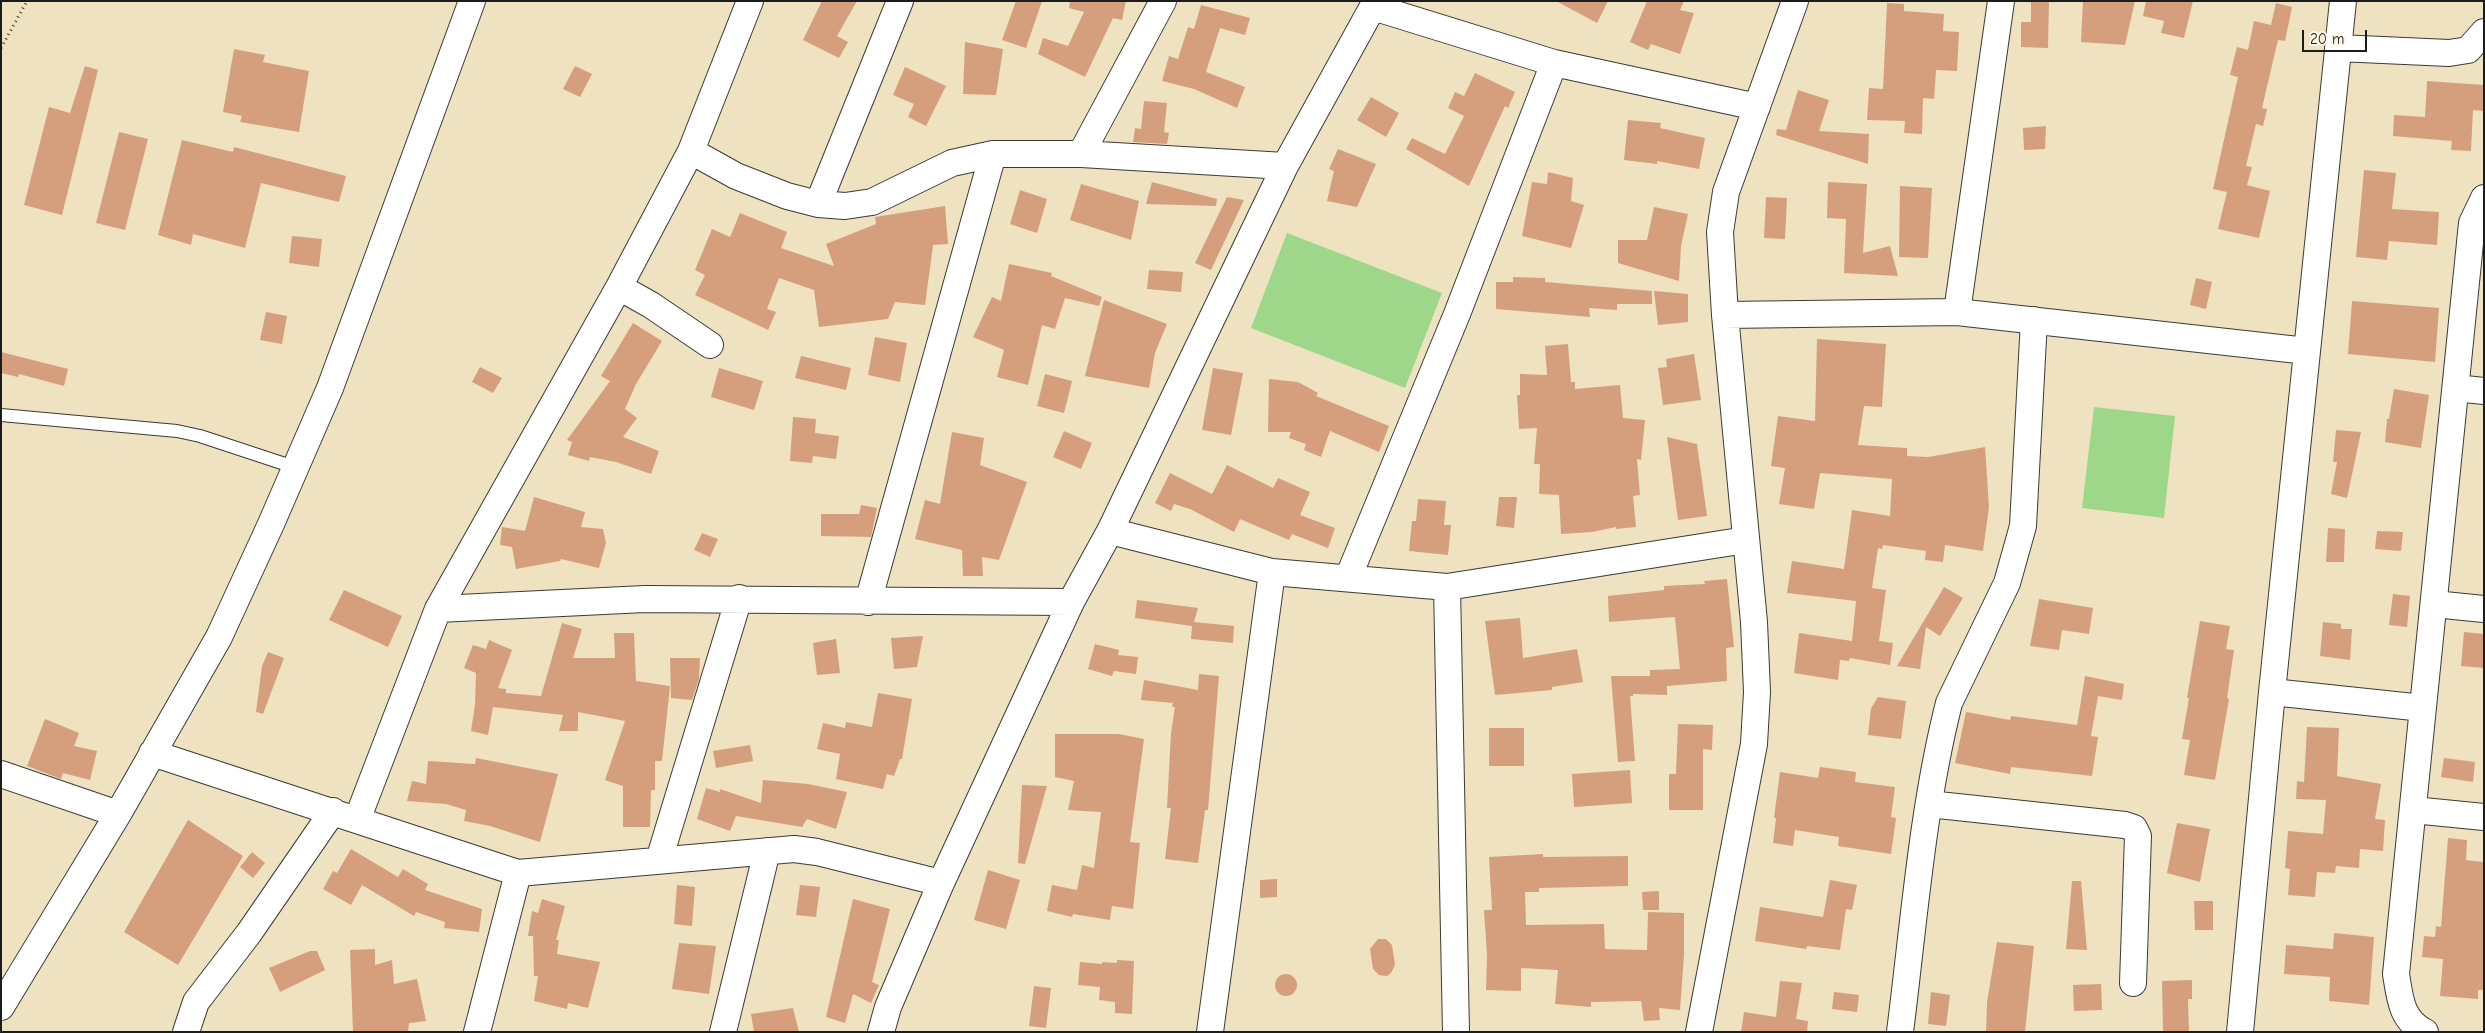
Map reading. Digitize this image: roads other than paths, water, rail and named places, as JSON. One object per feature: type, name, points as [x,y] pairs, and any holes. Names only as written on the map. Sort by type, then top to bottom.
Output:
[{"type":"street","points":[[1,1007],[118,814],[218,637],[296,468],[330,388],[472,1]]},
{"type":"street","points":[[186,1032],[196,1002],[249,933],[345,815],[438,610],[619,287],[690,151],[750,1]]},
{"type":"street","points":[[818,204],[900,1]]},
{"type":"street","points":[[1081,154],[1163,1]]},
{"type":"street","points":[[1699,1032],[1754,744],[1757,692],[1746,540],[1725,315],[1720,232],[1721,213],[1726,192],[1795,1]]},
{"type":"street","points":[[1957,312],[2001,1]]},
{"type":"street","points":[[2240,1032],[2272,692],[2344,1]]},
{"type":"street","points":[[880,1032],[888,1007],[941,883],[1071,602],[1110,531],[1285,166],[1375,4],[1554,63],[1757,107]]},
{"type":"street","points":[[2338,48],[2449,53],[2468,50],[2484,32]]},
{"type":"street","points":[[1348,578],[1457,314],[1554,63]]},
{"type":"street","points":[[690,151],[736,176],[787,196],[818,204],[846,206],[872,202],[952,163],[993,154],[1081,154],[1285,166]]},
{"type":"street","points":[[868,602],[993,154]]},
{"type":"street","points":[[2425,1032],[2406,1018],[2400,1000],[2396,974],[2472,223],[2484,198]]},
{"type":"street","points":[[619,287],[651,305],[710,345]]},
{"type":"street","points":[[1725,315],[1957,312],[2307,351]]},
{"type":"street","points":[[1900,1032],[1929,804],[1949,703],[2007,584],[2023,526],[2034,320]]},
{"type":"street","points":[[2456,388],[2484,391]]},
{"type":"street","points":[[1110,531],[1272,572],[1447,587],[1746,540]]},
{"type":"street","points":[[1210,1032],[1272,572]]},
{"type":"street","points":[[1447,587],[1456,1032]]},
{"type":"street","points":[[438,610],[645,599],[739,598],[868,602],[1071,602]]},
{"type":"street","points":[[659,860],[739,598]]},
{"type":"street","points":[[2434,604],[2484,609]]},
{"type":"street","points":[[2272,692],[2423,708]]},
{"type":"street","points":[[152,753],[518,873],[794,849],[817,852],[941,883]]},
{"type":"street","points":[[1,774],[118,814]]},
{"type":"street","points":[[1929,804],[2125,825],[2134,828],[2138,836],[2133,983]]},
{"type":"street","points":[[2413,810],[2484,817]]},
{"type":"street","points":[[723,1032],[767,851]]},
{"type":"street","points":[[477,1032],[518,873]]},
{"type":"lane","points":[[1,415],[177,431],[200,436],[296,468]]}]
